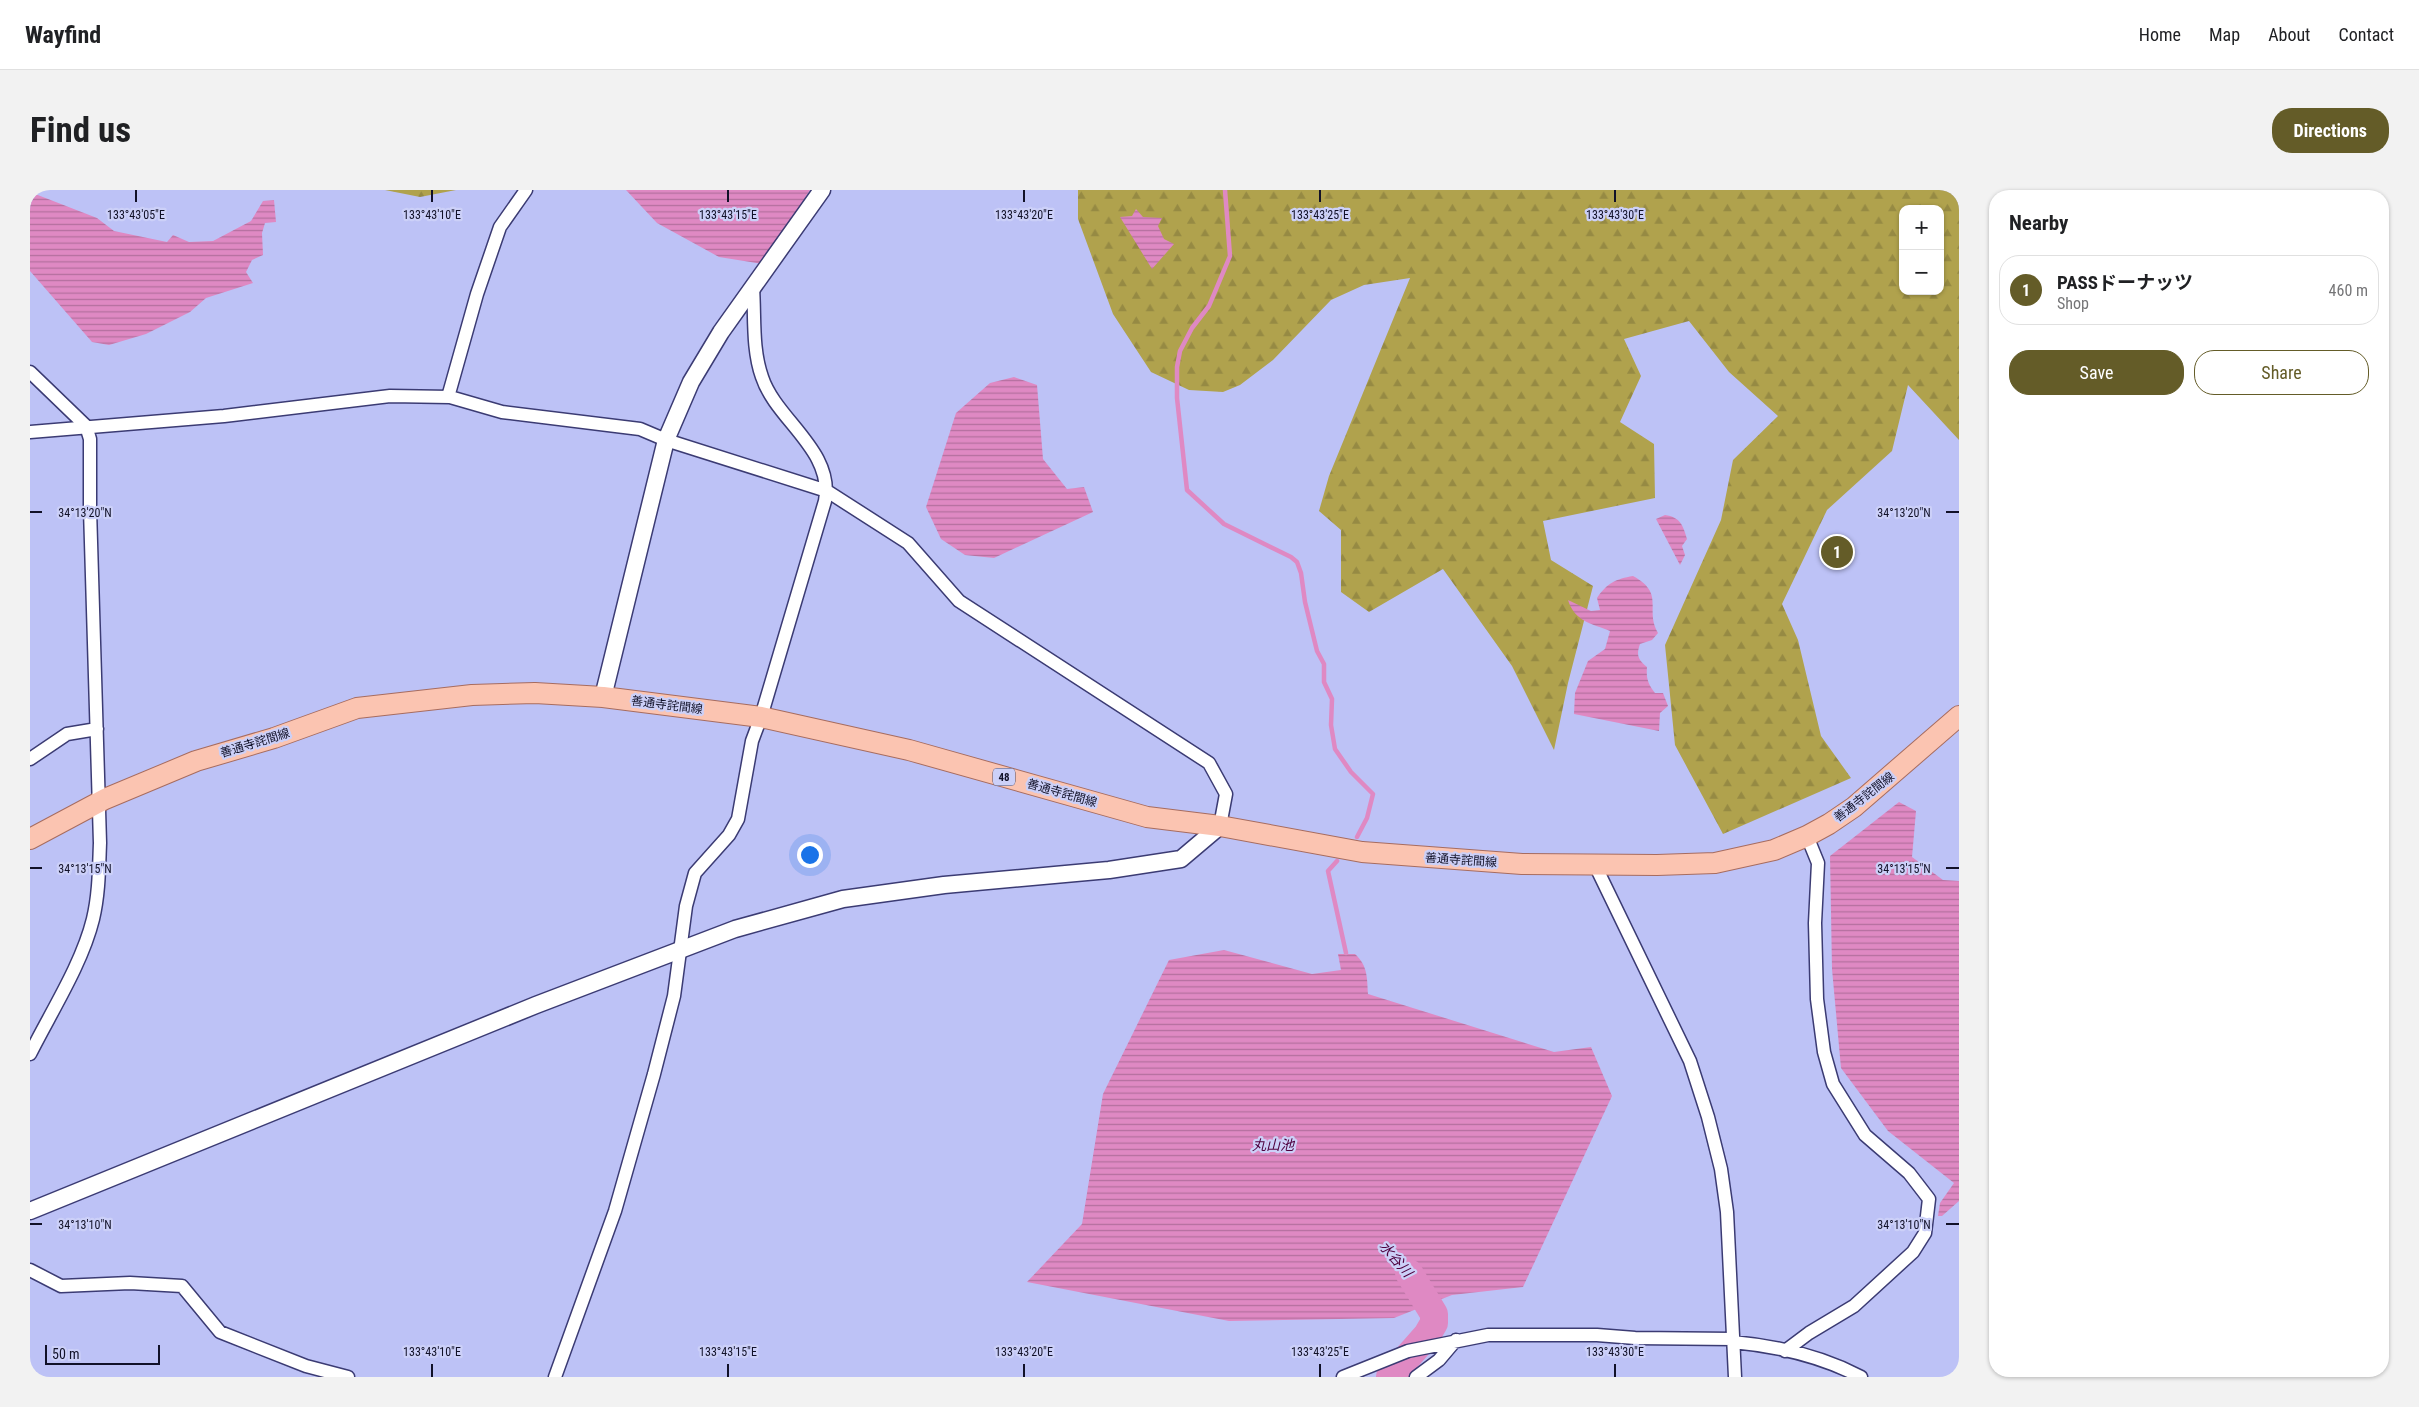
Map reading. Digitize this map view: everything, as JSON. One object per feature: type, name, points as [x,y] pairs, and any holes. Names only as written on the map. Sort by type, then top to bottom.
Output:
[{"type":"main road","name":"善通寺詫間線","points":[[30,839],[99,802],[196,761],[274,738],[357,708],[472,695],[535,693],[603,697],[761,717],[909,750],[1147,817],[1220,826],[1362,852],[1512,863],[1595,865],[1715,863],[1738,860],[1774,850],[1807,836],[1854,807],[1959,716]]},
{"type":"street","points":[[448,398],[477,294],[500,227],[526,190]]},
{"type":"street","points":[[603,697],[666,440],[691,382],[721,332],[798,221],[822,190]]},
{"type":"street","points":[[555,1377],[616,1211],[674,996],[682,950],[686,906],[695,873],[729,835],[738,820],[752,741],[761,717],[827,491],[824,473],[814,452],[771,397],[762,377],[757,354],[753,288]]},
{"type":"street","points":[[30,372],[86,426],[90,439],[99,802],[99,880],[93,919],[80,955],[30,1054]]},
{"type":"street","points":[[30,432],[224,416],[390,396],[448,398],[502,412],[640,429],[666,440],[827,491],[908,543],[959,601],[1209,763],[1226,794],[1220,826],[1181,859],[1109,870],[944,885],[843,899],[735,929],[536,1004],[30,1211]]},
{"type":"street","points":[[30,758],[67,734],[97,730]]},
{"type":"street","points":[[1785,1351],[1809,1333],[1854,1306],[1914,1252],[1925,1233],[1929,1199],[1909,1173],[1865,1135],[1833,1084],[1824,1052],[1817,999],[1816,923],[1818,863],[1807,836]]},
{"type":"street","points":[[1595,865],[1690,1061],[1708,1117],[1721,1169],[1727,1212],[1733,1300],[1735,1377]]},
{"type":"street","points":[[30,1270],[61,1286],[130,1284],[182,1286],[220,1332],[306,1366],[348,1377]]},
{"type":"street","points":[[1343,1377],[1408,1351],[1456,1340],[1488,1335],[1597,1335],[1733,1341],[1824,1361],[1861,1377]]},
{"type":"street","points":[[1416,1377],[1439,1360],[1456,1340]]},
{"type":"green space","points":[[385,190],[456,190],[420,197]]},
{"type":"green space","points":[[1078,190],[1959,190],[1959,440],[1908,385],[1892,451],[1827,510],[1782,604],[1798,640],[1821,736],[1851,778],[1723,834],[1675,745],[1665,645],[1721,520],[1733,460],[1778,416],[1729,372],[1689,321],[1624,339],[1641,376],[1620,422],[1654,444],[1655,498],[1543,521],[1551,560],[1593,586],[1568,683],[1554,750],[1512,666],[1443,569],[1369,612],[1341,592],[1341,530],[1319,511],[1329,476],[1410,278],[1364,285],[1331,300],[1273,360],[1240,385],[1223,392],[1189,390],[1151,372],[1113,314],[1078,219]]},
{"type":"water","points":[[626,190],[810,190],[763,264],[719,257],[657,223]]},
{"type":"water","points":[[30,192],[97,218],[114,231],[167,242],[173,235],[189,242],[213,241],[251,221],[263,201],[274,200],[276,222],[265,223],[262,233],[263,255],[252,260],[246,272],[253,283],[206,298],[190,312],[146,334],[109,345],[92,342],[30,271]]},
{"type":"water","points":[[1136,209],[1143,217],[1162,218],[1158,226],[1164,239],[1174,244],[1152,269],[1120,217],[1132,216]]},
{"type":"water","points":[[1014,377],[1037,385],[1043,459],[1067,489],[1084,487],[1093,512],[994,558],[965,555],[941,539],[926,507],[956,413],[990,383]]},
{"type":"water","points":[[1665,515],[1680,522],[1686,534],[1687,539],[1682,546],[1685,555],[1680,565],[1656,519]]},
{"type":"water","points":[[1633,576],[1649,589],[1652,596],[1654,624],[1658,633],[1652,640],[1640,644],[1638,654],[1640,660],[1647,667],[1647,678],[1651,687],[1655,693],[1663,693],[1668,706],[1660,713],[1659,731],[1574,714],[1575,693],[1588,661],[1605,649],[1610,631],[1584,621],[1575,613],[1568,600],[1591,611],[1600,610],[1597,598],[1604,589],[1617,580]]},
{"type":"water","points":[[1899,802],[1916,811],[1912,857],[1943,880],[1959,881],[1959,1201],[1942,1216],[1938,1216],[1940,1203],[1954,1183],[1888,1131],[1841,1068],[1832,969],[1830,856]]},
{"type":"water","name":"丸山池","points":[[1224,950],[1312,974],[1341,970],[1338,954],[1355,954],[1365,968],[1368,994],[1554,1052],[1591,1047],[1612,1096],[1523,1287],[1452,1295],[1394,1318],[1229,1321],[1027,1282],[1082,1224],[1103,1094],[1169,960]]},
{"type":"waterway","points":[[1225,190],[1230,256],[1209,306],[1192,328],[1180,351],[1177,367],[1177,398],[1187,490],[1224,524],[1291,557],[1297,562],[1317,651],[1324,664],[1324,682],[1332,699],[1331,725],[1335,749],[1351,772],[1373,794],[1367,818],[1357,837]]},
{"type":"waterway","points":[[1337,861],[1328,871],[1346,953]]},
{"type":"waterway","name":"水谷川","points":[[1390,1377],[1427,1335],[1434,1323],[1434,1314],[1409,1273]]},
{"type":"place","name":"PASSドーナッツ","points":[[1837,552]]}]
